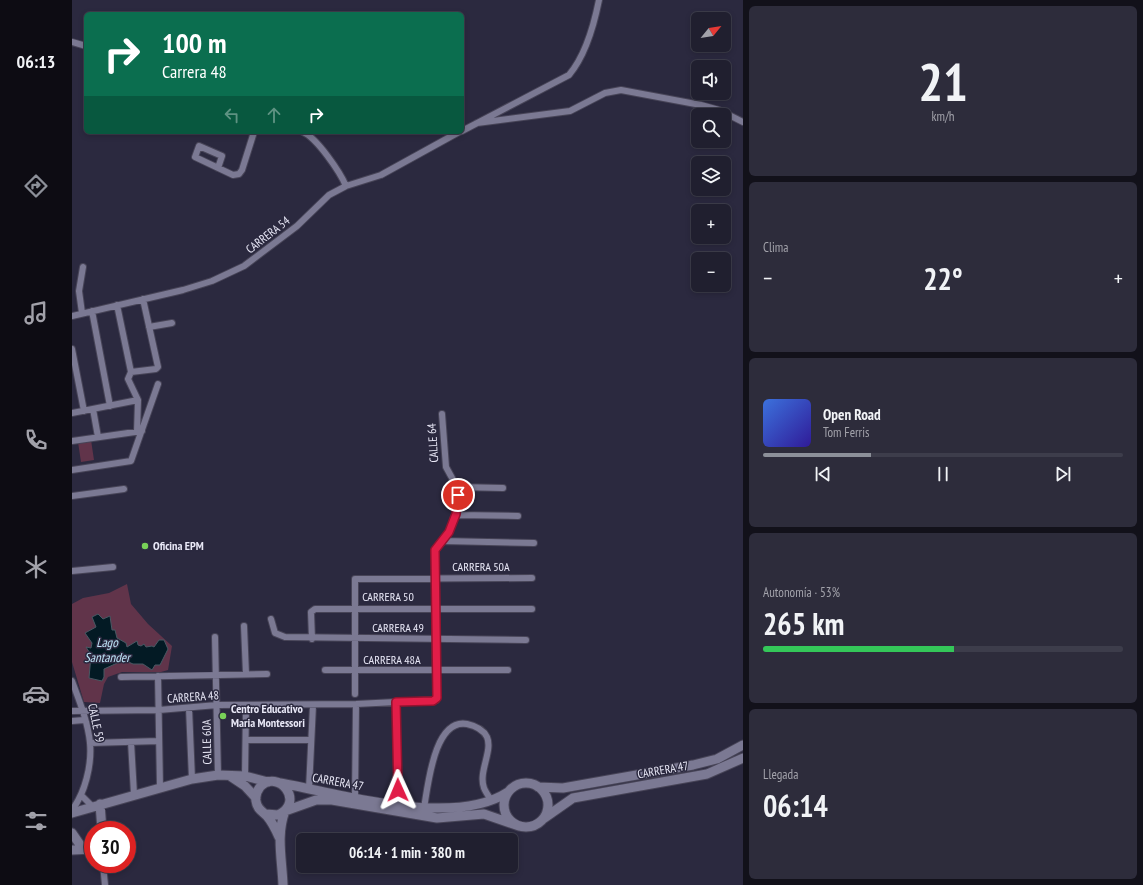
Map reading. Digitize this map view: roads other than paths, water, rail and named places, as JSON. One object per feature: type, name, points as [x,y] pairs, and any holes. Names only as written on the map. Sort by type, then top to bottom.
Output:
[{"type":"street","points":[[464,130],[569,74],[578,65],[583,53],[599,0]]},
{"type":"street","points":[[72,42],[84,45]]},
{"type":"street","points":[[477,123],[570,111],[605,93],[621,90],[702,105],[718,110],[743,122]]},
{"type":"street","points":[[218,168],[233,175],[239,174],[242,170],[253,134]]},
{"type":"street","points":[[307,134],[312,138],[343,178],[346,186]]},
{"type":"street","name":"CARRERA 54","points":[[72,316],[183,290],[212,281],[244,266],[297,226],[329,195],[346,186],[381,175],[455,134]]},
{"type":"street","points":[[82,267],[79,291],[82,313]]},
{"type":"street","points":[[131,372],[157,368],[143,299]]},
{"type":"street","points":[[117,305],[131,372],[128,379],[138,400],[140,431]]},
{"type":"street","points":[[92,311],[110,406]]},
{"type":"street","points":[[149,327],[172,323]]},
{"type":"street","points":[[72,349],[84,411]]},
{"type":"street","points":[[72,470],[131,462],[140,431],[158,384]]},
{"type":"street","points":[[72,413],[138,400]]},
{"type":"street","points":[[93,409],[98,438]]},
{"type":"street","name":"CALLE 64","points":[[436,700],[435,550],[444,541],[456,514],[458,495],[457,487],[446,467],[442,414]]},
{"type":"street","points":[[72,441],[140,431]]},
{"type":"street","points":[[457,487],[503,488]]},
{"type":"street","points":[[72,496],[124,489]]},
{"type":"street","points":[[456,514],[518,516]]},
{"type":"street","points":[[444,541],[534,543]]},
{"type":"street","points":[[72,571],[113,567]]},
{"type":"street","name":"CARRERA 50A","points":[[354,608],[354,581],[357,578],[532,578]]},
{"type":"street","points":[[354,608],[356,694]]},
{"type":"street","name":"CARRERA 50","points":[[312,639],[311,612],[315,609],[532,609]]},
{"type":"street","name":"CARRERA 49","points":[[271,619],[274,633],[280,636],[312,639],[526,640]]},
{"type":"street","points":[[244,626],[246,674]]},
{"type":"street","name":"CALLE 60A","points":[[215,638],[217,705],[223,775]]},
{"type":"street","name":"CARRERA 48A","points":[[325,670],[508,670]]},
{"type":"street","points":[[121,677],[267,674]]},
{"type":"street","points":[[158,676],[160,788]]},
{"type":"street","name":"CALLE 59","points":[[72,681],[82,710],[90,743],[89,760],[82,795],[72,812]]},
{"type":"street","name":"CARRERA 48","points":[[72,711],[159,710],[217,705],[313,705],[436,700]]},
{"type":"street","points":[[396,702],[398,805]]},
{"type":"street","points":[[354,797],[356,704]]},
{"type":"street","points":[[309,789],[313,705]]},
{"type":"street","points":[[245,776],[246,706]]},
{"type":"street","points":[[190,708],[192,779]]},
{"type":"street","points":[[72,722],[84,720]]},
{"type":"street","points":[[424,808],[433,761],[438,744],[449,729],[461,723],[477,726],[487,737],[489,745],[483,768],[484,787],[492,801]]},
{"type":"street","points":[[246,740],[311,740]]},
{"type":"street","points":[[90,743],[159,741]]},
{"type":"street","points":[[131,742],[134,794]]},
{"type":"street","name":"CARRERA 47","points":[[538,787],[563,788],[693,765],[717,759],[743,745]]},
{"type":"street","name":"CARRERA 47","points":[[543,819],[573,798],[707,774],[743,758]]},
{"type":"street","points":[[223,775],[245,786],[256,798],[260,810],[266,814],[279,837]]},
{"type":"street","points":[[72,812],[192,779],[223,775],[245,776],[268,782],[280,783],[286,788],[290,796],[289,804],[285,810],[278,815],[266,814]]},
{"type":"street","points":[[256,798],[259,788],[268,782]]},
{"type":"street","name":"CARRERA 47","points":[[280,783],[398,805],[436,809],[472,806],[492,801],[508,792]]},
{"type":"street","points":[[522,784],[531,784],[538,787],[545,794],[548,804],[543,819],[535,825],[519,826],[511,820],[506,812],[505,802],[508,792],[514,787],[522,784]]},
{"type":"street","points":[[82,795],[96,805],[100,821]]},
{"type":"street","name":"CARRERA 47","points":[[285,810],[323,799],[437,818],[484,814],[519,826]]},
{"type":"street","points":[[283,885],[279,837],[285,810]]},
{"type":"street","points":[[72,833],[83,849],[72,850]]},
{"type":"street","points":[[104,873],[105,885]]},
{"type":"water","name":"Lago Santander","points":[[98,614],[103,619],[110,616],[112,630],[115,630],[117,638],[126,643],[127,647],[137,641],[138,645],[141,646],[144,644],[146,647],[154,647],[159,640],[164,640],[168,649],[160,665],[155,665],[152,670],[143,664],[133,664],[124,660],[104,669],[104,677],[102,681],[89,678],[91,655],[86,647],[91,648],[92,643],[85,633],[96,627],[92,617]]},
{"type":"place","name":"Oficina EPM","points":[[145,546]]},
{"type":"place","name":"Centro Educativo Maria Montessori","points":[[223,716]]}]
